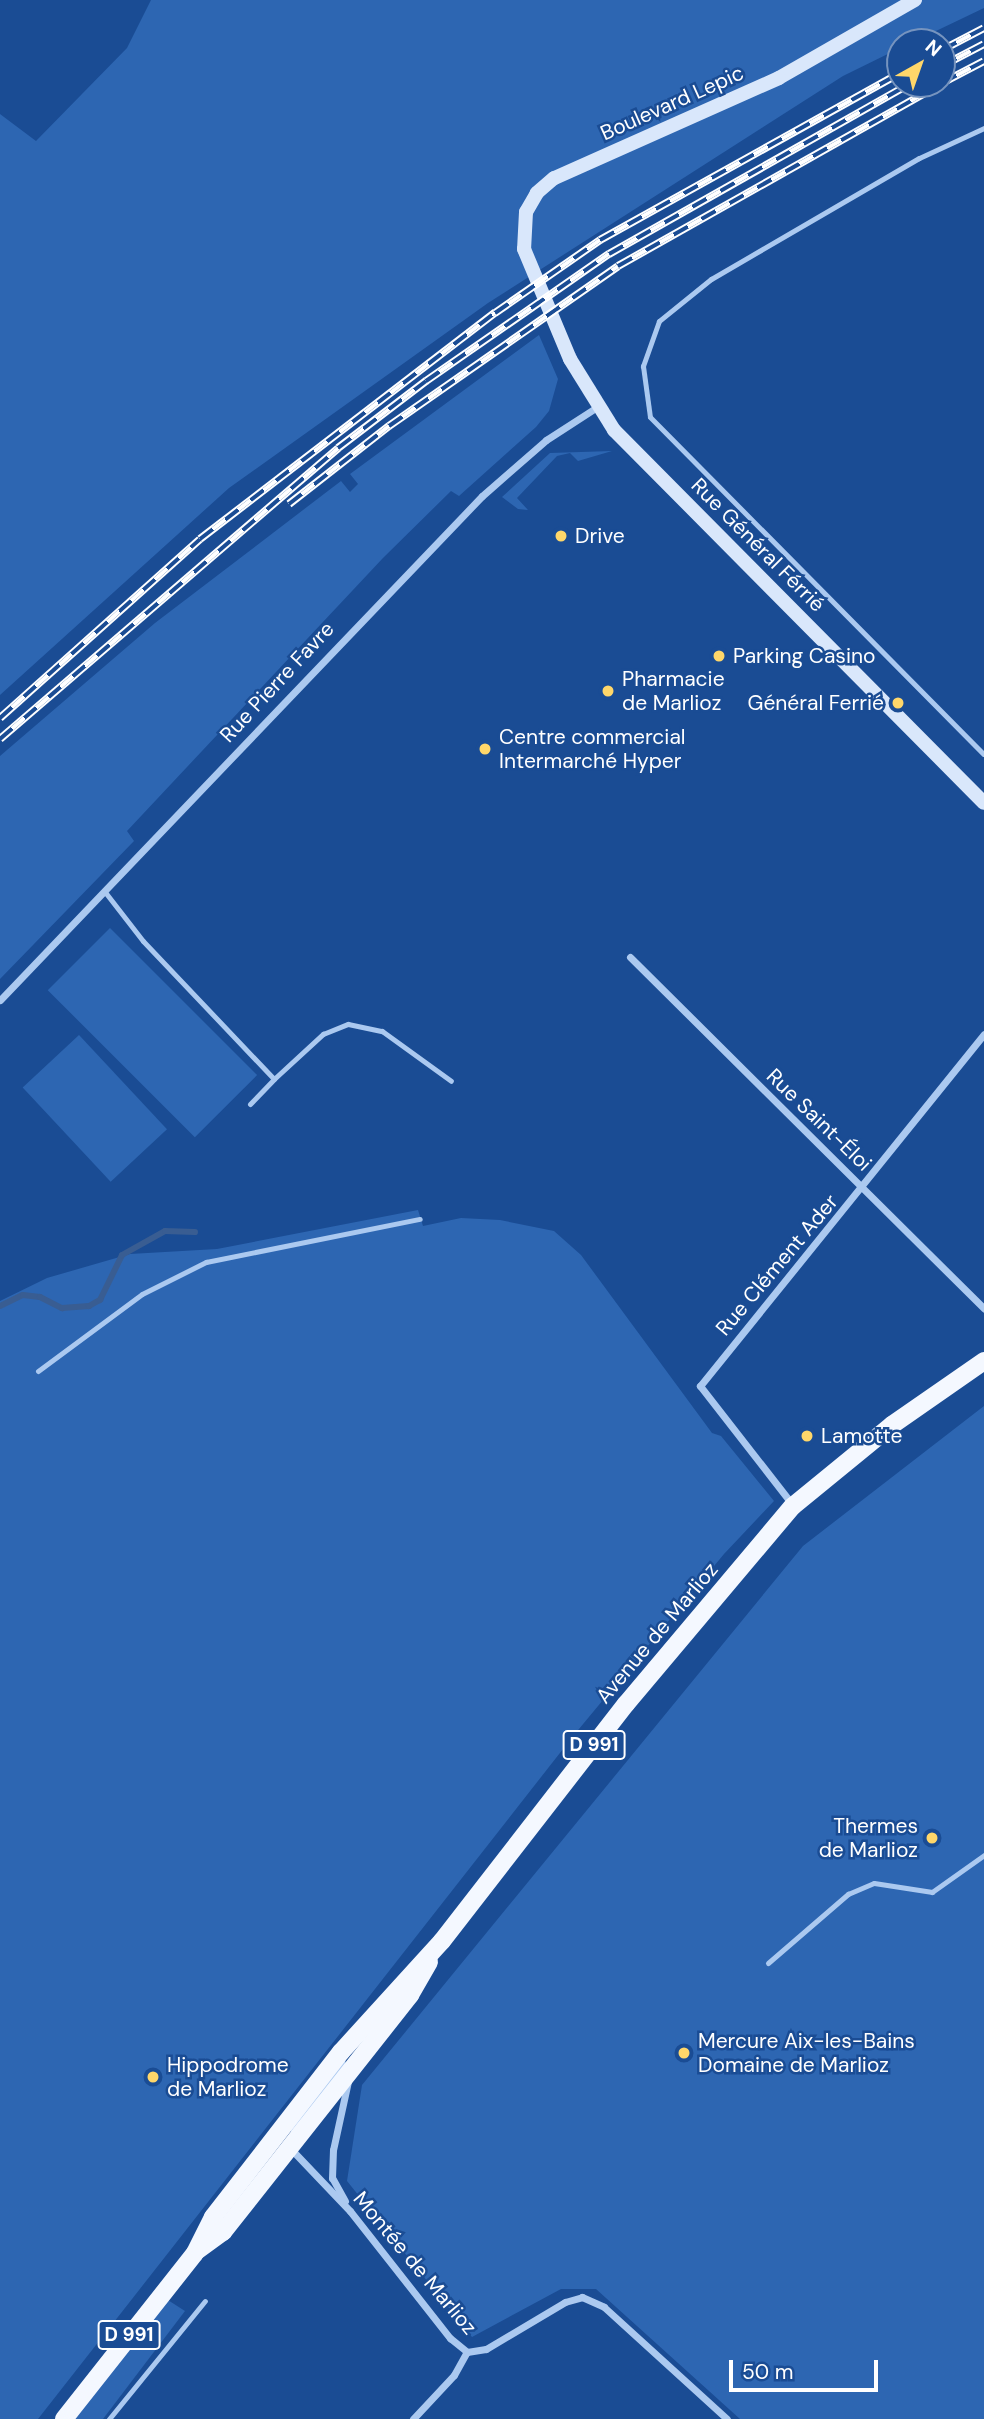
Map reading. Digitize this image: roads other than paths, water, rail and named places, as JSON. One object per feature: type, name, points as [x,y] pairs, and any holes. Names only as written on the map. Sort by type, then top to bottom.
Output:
[{"type":"main road","name":"Boulevard Lepic","points":[[540,290],[522,232],[526,212],[544,185],[779,78],[915,0]]},
{"type":"main road","name":"Rue Général Férrié","points":[[540,290],[597,407],[984,803]]},
{"type":"main road","name":"Avenue de Marlioz","points":[[195,2253],[213,2217],[341,2052],[442,1941],[626,1704],[793,1506],[892,1425],[984,1361]]},
{"type":"main road","name":"Avenue de Marlioz","points":[[752,1554],[799,1513],[828,1479]]},
{"type":"main road","name":"Avenue de Marlioz","points":[[195,2253],[223,2232],[410,1995],[442,1941]]},
{"type":"main road","name":"D 991","points":[[64,2419],[195,2253]]},
{"type":"street","name":"Rue Pierre Favre","points":[[0,1000],[316,666],[482,496],[546,440],[597,407]]},
{"type":"street","name":"Rue Saint-Éloi","points":[[630,957],[984,1309]]},
{"type":"street","name":"Rue Clément Ader","points":[[793,1506],[701,1386],[864,1188],[984,1034]]},
{"type":"street","points":[[350,2070],[333,2150],[332,2178],[351,2211]]},
{"type":"street","name":"Montée de Marlioz","points":[[290,2147],[351,2211],[450,2338],[467,2353],[486,2349],[565,2302],[582,2297],[604,2307],[727,2419]]},
{"type":"street","points":[[413,2419],[454,2375],[467,2353]]},
{"type":"lane","points":[[984,128],[919,158],[711,279],[659,321],[643,366],[650,417],[984,754]]},
{"type":"lane","points":[[105,892],[143,941],[274,1079]]},
{"type":"lane","points":[[250,1104],[323,1034],[348,1024],[382,1031],[451,1081]]},
{"type":"lane","points":[[38,1371],[142,1294],[206,1262],[420,1219]]},
{"type":"lane","points":[[768,1963],[848,1894],[874,1883],[932,1892],[984,1855]]},
{"type":"lane","points":[[290,2147],[294,2128],[343,2065],[341,2052]]},
{"type":"lane","points":[[109,2419],[205,2301]]},
{"type":"waterway","points":[[0,1306],[23,1295],[40,1297],[62,1308],[89,1306],[100,1300],[122,1255],[165,1231],[195,1232]]},
{"type":"railway","points":[[956,43],[984,28]]},
{"type":"railway","points":[[956,59],[984,44]]},
{"type":"railway","points":[[956,76],[984,61]]},
{"type":"railway","points":[[0,718],[200,539],[495,313],[600,240],[886,81]]},
{"type":"railway","points":[[0,739],[338,448],[426,381],[609,254],[886,97]]},
{"type":"railway","points":[[289,504],[389,426],[618,266],[916,98]]},
{"type":"place","name":"Drive","points":[[561,536]]},
{"type":"place","name":"Parking Casino","points":[[719,656]]},
{"type":"place","name":"Pharmacie de Marlioz","points":[[608,691]]},
{"type":"place","name":"Général Ferrié","points":[[898,703]]},
{"type":"place","name":"Centre commercial Intermarché Hyper","points":[[485,749]]},
{"type":"place","name":"Lamotte","points":[[807,1436]]},
{"type":"place","name":"Thermes de Marlioz","points":[[932,1838]]},
{"type":"place","name":"Mercure Aix-les-Bains Domaine de Marlioz","points":[[684,2053]]},
{"type":"place","name":"Hippodrome de Marlioz","points":[[153,2077]]}]
